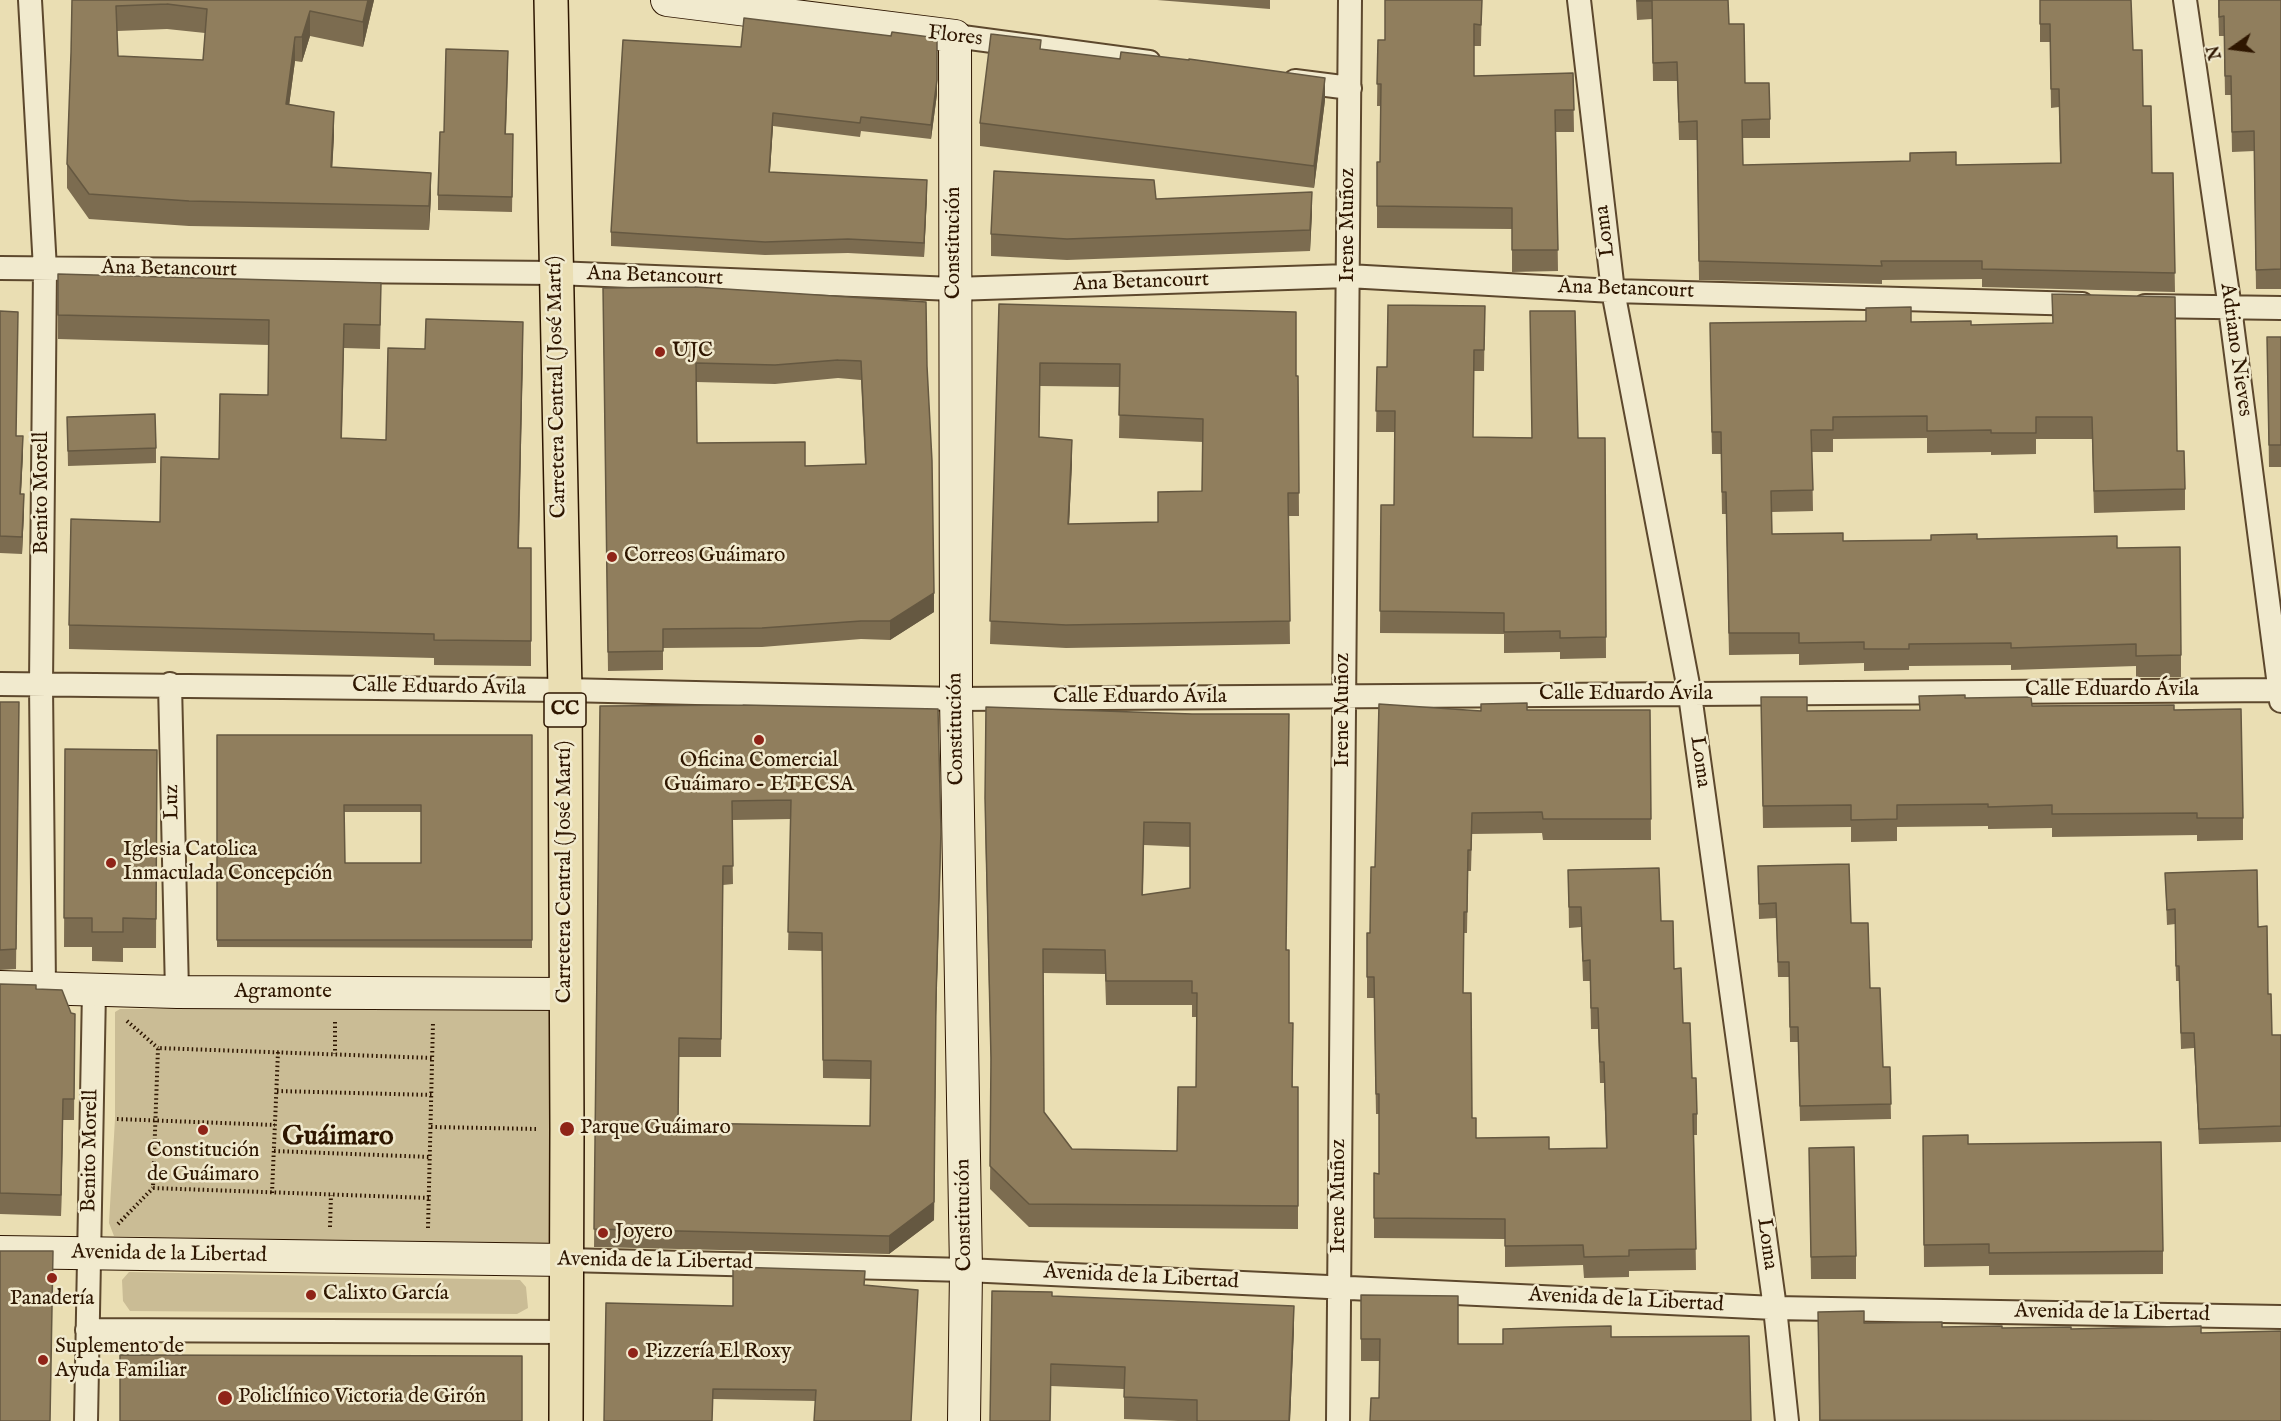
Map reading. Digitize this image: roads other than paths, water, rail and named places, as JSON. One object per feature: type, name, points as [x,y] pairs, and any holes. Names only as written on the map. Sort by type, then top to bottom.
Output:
[{"type":"highway","name":"Carretera Central (José Martí)","points":[[551,0],[565,690],[566,1421]]},
{"type":"street","name":"Benito Morell","points":[[30,0],[45,268],[41,684],[44,987]]},
{"type":"street","name":"Flores","points":[[667,0],[1176,65]]},
{"type":"street","name":"Irene Muñoz","points":[[1338,1421],[1350,0]]},
{"type":"street","name":"Loma","points":[[1579,0],[1613,291],[1690,695],[1775,1308],[1787,1421]]},
{"type":"street","name":"Adriano Nieves","points":[[2185,0],[2280,693]]},
{"type":"street","name":"Constitución","points":[[955,36],[957,699],[966,1270],[964,1421]]},
{"type":"street","points":[[1269,78],[1350,88]]},
{"type":"street","name":"Ana Betancourt","points":[[0,268],[555,273],[954,289],[1348,276],[1613,291],[2099,304]]},
{"type":"street","points":[[2123,305],[2281,308]]},
{"type":"street","name":"Calle Eduardo Ávila","points":[[0,684],[170,684],[565,690],[957,699],[2280,693]]},
{"type":"street","name":"Luz","points":[[170,684],[177,992]]},
{"type":"street","name":"Agramonte","points":[[0,987],[177,992],[566,994]]},
{"type":"street","name":"Benito Morell","points":[[86,1421],[94,990]]},
{"type":"street","name":"Avenida de la Libertad","points":[[0,1252],[566,1260],[966,1270],[1775,1308],[2281,1317]]},
{"type":"street","points":[[87,1330],[566,1332]]},
{"type":"place","name":"UJC","points":[[660,352]]},
{"type":"place","name":"Correos Guáimaro","points":[[612,557]]},
{"type":"place","name":"Oficina Comercial Guáimaro - ETECSA","points":[[759,740]]},
{"type":"place","name":"Iglesia Catolica Inmaculada Concepción","points":[[111,863]]},
{"type":"place","name":"Parque Guáimaro","points":[[567,1129]]},
{"type":"place","name":"Constitución de Guáimaro","points":[[203,1130]]},
{"type":"place","name":"Joyero","points":[[603,1233]]},
{"type":"place","name":"Panadería","points":[[52,1278]]},
{"type":"place","name":"Calixto García","points":[[311,1295]]},
{"type":"place","name":"Pizzería El Roxy","points":[[633,1353]]},
{"type":"place","name":"Suplemento de Ayuda Familiar","points":[[43,1360]]},
{"type":"place","name":"Policlínico Victoria de Girón","points":[[225,1398]]},
{"type":"district","name":"Guáimaro","points":[[338,1138]]}]
